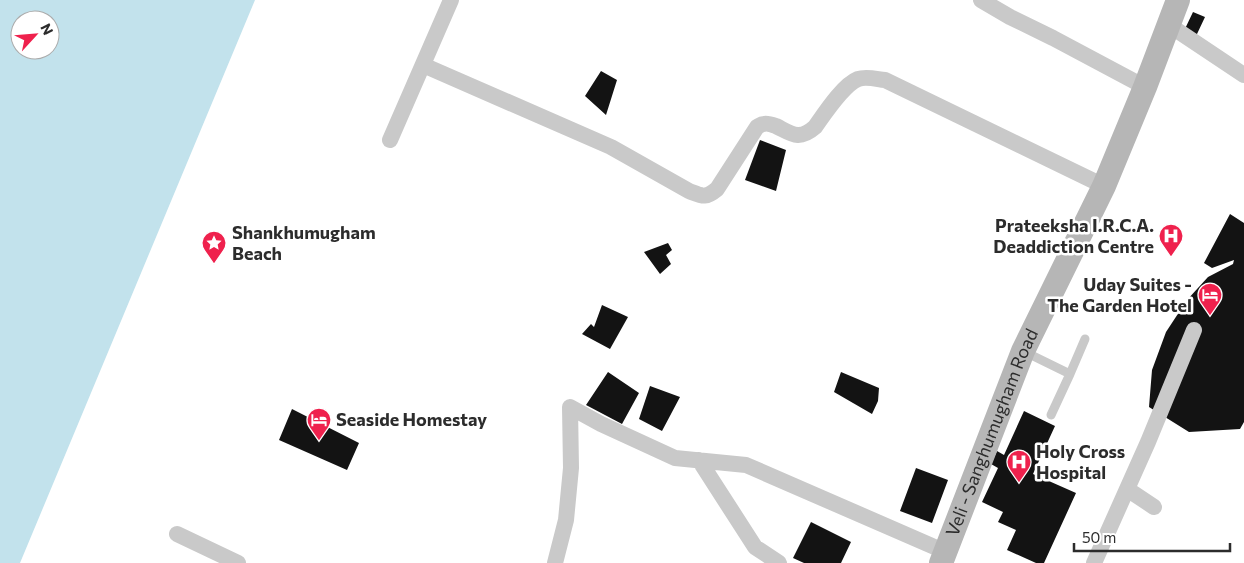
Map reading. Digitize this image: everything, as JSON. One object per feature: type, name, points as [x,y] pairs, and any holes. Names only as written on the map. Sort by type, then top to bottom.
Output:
[{"type":"main road","name":"Veli - Sanghumugham Road","points":[[943,558],[1023,351],[1104,186],[1178,0]]},
{"type":"street","points":[[390,140],[451,0]]},
{"type":"street","points":[[981,0],[1145,87]]},
{"type":"street","points":[[1169,25],[1244,75]]},
{"type":"street","points":[[423,65],[611,146],[701,196],[710,195],[716,189],[757,127],[764,124],[773,125],[793,135],[802,135],[810,132],[847,85],[859,79],[870,78],[885,80],[1104,186]]},
{"type":"street","points":[[1094,563],[1148,442],[1194,330]]},
{"type":"street","points":[[555,563],[566,520],[570,468],[570,408],[675,458],[746,465],[943,558]]},
{"type":"street","points":[[699,460],[755,547],[779,563]]},
{"type":"street","points":[[1127,489],[1154,507]]},
{"type":"street","points":[[177,534],[238,563]]},
{"type":"lane","points":[[1050,415],[1085,339]]},
{"type":"lane","points":[[1023,351],[1070,374]]},
{"type":"water","points":[[0,0],[255,0],[20,563],[0,563]]},
{"type":"building","points":[[1193,12],[1205,17],[1197,34],[1183,33]]},
{"type":"building","points":[[601,71],[617,80],[606,115],[585,96]]},
{"type":"building","points":[[760,140],[786,150],[776,191],[745,180]]},
{"type":"building","name":"Uday Suites - The Garden Hotel","points":[[1230,214],[1244,223],[1244,422],[1240,429],[1189,432],[1149,407],[1152,370],[1166,332],[1187,300],[1208,277],[1233,264],[1234,260],[1212,268],[1204,263]]},
{"type":"building","points":[[668,243],[672,250],[666,255],[671,264],[660,274],[644,252]]},
{"type":"building","points":[[602,305],[628,317],[610,349],[582,334],[591,324],[594,327]]},
{"type":"building","points":[[608,372],[639,393],[622,424],[586,405]]},
{"type":"building","points":[[841,372],[879,388],[878,401],[872,414],[834,392]]},
{"type":"building","points":[[650,386],[680,397],[662,431],[639,419]]},
{"type":"building","name":"Seaside Homestay","points":[[292,409],[359,443],[347,470],[279,440]]},
{"type":"building","points":[[1024,411],[1055,426],[1033,474],[1076,493],[1044,563],[1036,563],[1007,550],[1016,530],[998,522],[1003,512],[982,502],[998,468],[991,464],[997,451],[1004,455]]},
{"type":"building","points":[[916,468],[948,480],[932,523],[900,511]]},
{"type":"building","points":[[811,522],[851,542],[841,563],[804,563],[793,558]]},
{"type":"place","name":"Prateeksha I.R.C.A. Deaddiction Centre","points":[[1171,257]]},
{"type":"place","name":"Shankhumugham Beach","points":[[214,264]]},
{"type":"place","name":"Uday Suites - The Garden Hotel","points":[[1210,316]]},
{"type":"place","name":"Seaside Homestay","points":[[319,441]]},
{"type":"place","name":"Holy Cross Hospital","points":[[1019,483]]}]
